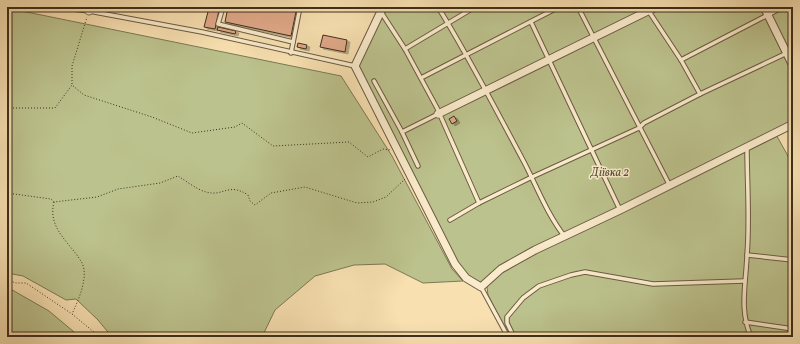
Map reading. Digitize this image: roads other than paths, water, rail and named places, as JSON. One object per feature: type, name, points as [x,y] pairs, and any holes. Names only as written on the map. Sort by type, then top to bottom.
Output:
[{"type":"street","points":[[438,114],[647,9],[656,7]]},
{"type":"street","points":[[764,7],[793,66]]},
{"type":"street","points":[[382,9],[355,66],[455,264],[466,278],[481,287],[501,269],[535,250],[565,237],[669,184],[793,124]]},
{"type":"lane","points":[[56,7],[90,9],[267,45],[291,53],[355,66]]},
{"type":"lane","points":[[223,7],[218,24],[293,42]]},
{"type":"lane","points":[[291,53],[300,7]]},
{"type":"lane","points":[[438,7],[467,54],[532,177],[552,220],[565,237]]},
{"type":"lane","points":[[405,49],[449,24],[474,7]]},
{"type":"lane","points":[[421,78],[559,7]]},
{"type":"lane","points":[[578,7],[669,184]]},
{"type":"lane","points":[[628,7],[647,9],[681,60],[700,94]]},
{"type":"lane","points":[[681,60],[783,7]]},
{"type":"lane","points":[[382,9],[437,108],[438,114],[479,203]]},
{"type":"lane","points":[[531,22],[546,54],[547,60],[620,210]]},
{"type":"lane","points":[[450,220],[479,203],[591,149],[639,128],[644,123],[700,94],[787,53]]},
{"type":"lane","points":[[374,80],[402,132],[418,166]]},
{"type":"lane","points":[[402,132],[438,114]]},
{"type":"lane","points":[[747,147],[748,255],[744,281],[745,322],[751,337]]},
{"type":"lane","points":[[748,255],[793,260]]},
{"type":"lane","points":[[514,337],[507,323],[507,317],[523,298],[539,286],[571,275],[585,272],[653,284],[744,281]]},
{"type":"lane","points":[[481,287],[508,337]]},
{"type":"lane","points":[[745,322],[793,329]]},
{"type":"park label","name":"Діївка 2","points":[[610,172]]}]
